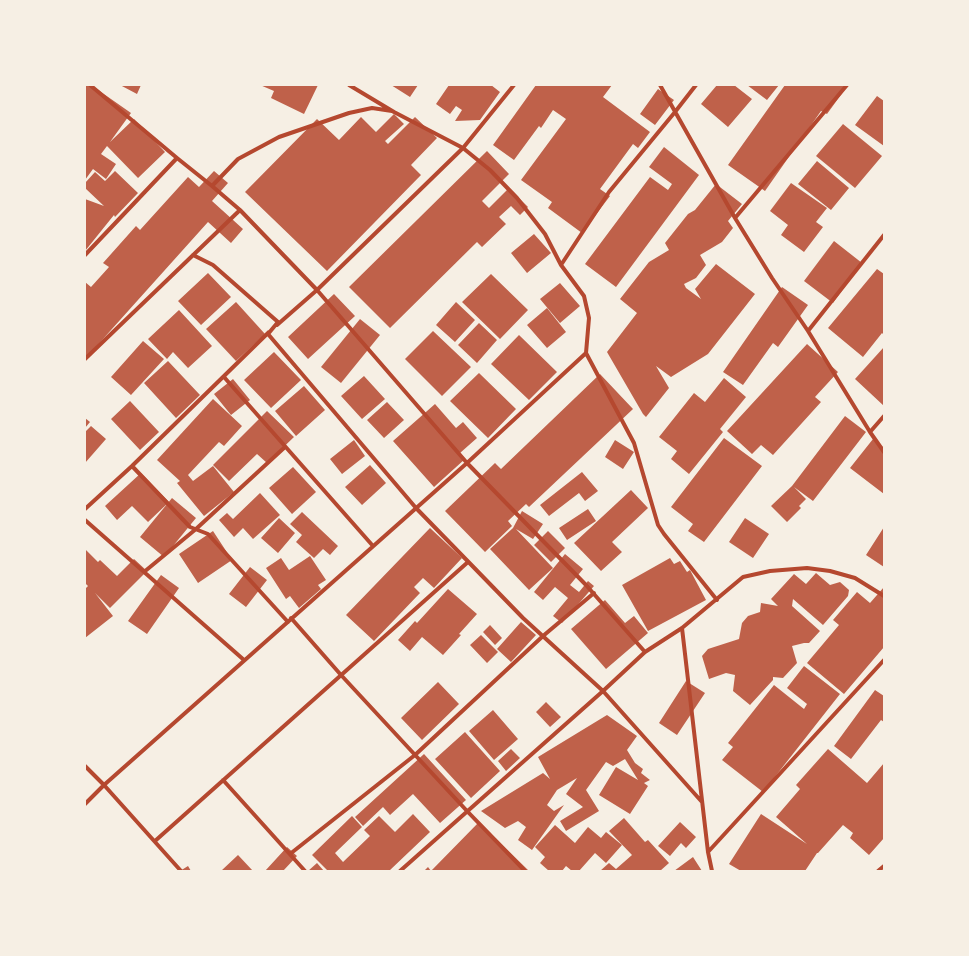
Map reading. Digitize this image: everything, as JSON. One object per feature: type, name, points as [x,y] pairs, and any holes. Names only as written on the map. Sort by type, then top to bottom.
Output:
[{"type":"street","points":[[90,85],[240,210],[317,290],[468,463],[594,593],[645,652]]},
{"type":"street","points":[[349,85],[394,112],[463,148],[490,170],[517,198],[545,234],[561,264],[584,296],[589,318],[586,353],[634,443],[658,525],[717,600]]},
{"type":"street","points":[[85,509],[132,466],[268,334],[317,290],[463,148],[514,85]]},
{"type":"street","points":[[660,85],[735,218],[884,452]]},
{"type":"street","points":[[561,264],[609,192],[696,85]]},
{"type":"street","points":[[735,218],[847,85]]},
{"type":"street","points":[[212,186],[238,159],[279,137],[349,112],[372,108],[394,112]]},
{"type":"street","points":[[85,255],[177,158]]},
{"type":"street","points":[[85,359],[240,210]]},
{"type":"street","points":[[808,331],[884,235]]},
{"type":"street","points":[[193,255],[213,265],[278,322],[268,334]]},
{"type":"street","points":[[268,334],[416,508],[523,618],[603,691],[702,802]]},
{"type":"street","points":[[85,804],[104,784],[468,463],[586,353]]},
{"type":"street","points":[[224,377],[373,546]]},
{"type":"street","points":[[870,432],[884,416]]},
{"type":"street","points":[[144,572],[196,529],[285,447]]},
{"type":"street","points":[[132,466],[190,527],[208,534],[288,622]]},
{"type":"street","points":[[85,520],[244,660]]},
{"type":"street","points":[[155,841],[468,562]]},
{"type":"street","points":[[400,871],[645,652],[682,628],[743,577],[770,571],[807,568],[830,571],[855,578],[884,596]]},
{"type":"street","points":[[290,854],[415,755],[543,636],[594,593]]},
{"type":"street","points":[[292,618],[341,675],[467,812],[525,871]]},
{"type":"street","points":[[682,628],[708,852],[712,871]]},
{"type":"street","points":[[708,852],[884,660]]},
{"type":"street","points":[[85,766],[104,784],[181,871]]},
{"type":"street","points":[[223,780],[305,871]]},
{"type":"street","points":[[878,871],[884,866]]},
{"type":"building","points":[[85,85],[91,85],[131,113],[110,142],[134,119],[165,152],[138,178],[107,146],[101,154],[116,164],[106,179],[93,169],[85,180]]},
{"type":"building","points":[[120,85],[141,85],[137,94]]},
{"type":"building","points":[[260,85],[318,85],[304,114],[271,98],[274,91]]},
{"type":"building","points":[[391,85],[418,85],[410,97]]},
{"type":"building","points":[[449,85],[491,85],[500,92],[480,120],[455,121],[462,110],[456,106],[450,114],[436,104]]},
{"type":"building","points":[[536,85],[612,85],[603,97],[650,132],[638,148],[633,144],[600,189],[610,196],[582,233],[548,208],[552,202],[521,180],[566,119],[553,110],[541,128],[539,126],[514,160],[493,145]]},
{"type":"building","points":[[717,85],[734,85],[752,99],[728,127],[701,104]]},
{"type":"building","points":[[747,85],[779,85],[767,100]]},
{"type":"building","points":[[785,85],[848,85],[827,114],[821,111],[765,191],[728,165]]},
{"type":"building","points":[[658,89],[674,100],[655,125],[640,114]]},
{"type":"building","points":[[877,96],[884,101],[884,146],[855,125]]},
{"type":"building","points":[[394,114],[404,124],[385,141],[388,144],[415,117],[437,138],[411,165],[421,175],[327,271],[245,192],[317,119],[339,140],[361,117],[376,132]]},
{"type":"building","points":[[843,124],[882,156],[855,188],[816,156]]},
{"type":"building","points":[[664,147],[699,175],[616,287],[585,264],[650,177],[668,190],[672,184],[649,167]]},
{"type":"building","points":[[487,151],[509,174],[482,201],[489,208],[509,188],[528,207],[520,215],[511,206],[499,217],[506,224],[482,247],[477,242],[390,328],[349,287]]},
{"type":"building","points":[[817,161],[849,188],[831,210],[798,184]]},
{"type":"building","points":[[115,171],[138,193],[115,217],[114,215],[85,251],[85,199],[104,206],[85,188],[85,183],[95,172],[105,181]]},
{"type":"building","points":[[214,171],[228,183],[212,201],[243,229],[231,243],[208,222],[85,359],[85,282],[91,287],[109,267],[103,263],[136,226],[140,230],[188,177],[199,187]]},
{"type":"building","points":[[791,183],[827,208],[816,222],[823,227],[804,252],[781,235],[788,225],[770,211]]},
{"type":"building","points":[[716,184],[742,204],[728,221],[733,228],[722,242],[700,255],[706,265],[696,278],[684,284],[686,288],[701,299],[695,289],[716,264],[755,294],[708,354],[671,377],[656,366],[669,388],[646,417],[607,352],[637,313],[620,299],[649,262],[669,250],[665,243],[688,214],[695,210]]},
{"type":"building","points":[[534,234],[551,253],[527,273],[511,253]]},
{"type":"building","points":[[834,241],[862,263],[833,303],[804,281]]},
{"type":"building","points":[[877,269],[884,274],[884,335],[882,333],[863,357],[828,328]]},
{"type":"building","points":[[208,273],[231,297],[201,325],[178,301]]},
{"type":"building","points":[[491,274],[528,310],[500,339],[462,302]]},
{"type":"building","points":[[560,283],[580,306],[560,323],[540,299]]},
{"type":"building","points":[[782,287],[808,305],[778,347],[773,343],[743,385],[723,372]]},
{"type":"building","points":[[334,294],[355,316],[308,359],[288,337]]},
{"type":"building","points":[[236,302],[265,334],[236,361],[206,329]]},
{"type":"building","points":[[456,302],[475,320],[455,342],[436,325]]},
{"type":"building","points":[[547,308],[566,332],[547,348],[527,325]]},
{"type":"building","points":[[179,310],[212,346],[188,368],[173,352],[167,359],[148,339]]},
{"type":"building","points":[[360,319],[380,335],[341,383],[321,367]]},
{"type":"building","points":[[479,323],[497,340],[477,363],[458,345]]},
{"type":"building","points":[[433,331],[471,367],[442,396],[405,359]]},
{"type":"building","points":[[519,335],[557,372],[529,400],[491,364]]},
{"type":"building","points":[[143,341],[164,359],[131,395],[111,377]]},
{"type":"building","points":[[807,344],[838,372],[815,397],[821,402],[773,455],[761,445],[752,454],[727,431]]},
{"type":"building","points":[[884,347],[884,406],[855,379]]},
{"type":"building","points":[[274,352],[301,380],[271,408],[244,380]]},
{"type":"building","points":[[168,361],[200,395],[176,418],[144,383]]},
{"type":"building","points":[[479,373],[516,409],[488,438],[450,401]]},
{"type":"building","points":[[600,374],[633,409],[529,507],[526,504],[508,521],[512,526],[485,552],[445,511],[495,463],[501,469]]},
{"type":"building","points":[[364,376],[385,399],[362,419],[341,396]]},
{"type":"building","points":[[724,378],[746,397],[720,429],[723,432],[689,474],[671,459],[677,451],[659,437],[694,393],[705,402]]},
{"type":"building","points":[[233,379],[250,400],[231,415],[214,394]]},
{"type":"building","points":[[304,386],[325,410],[296,436],[275,411]]},
{"type":"building","points":[[213,399],[242,426],[224,446],[219,442],[188,475],[193,481],[213,466],[234,492],[204,516],[177,483],[180,481],[157,460]]},
{"type":"building","points":[[130,401],[159,432],[140,450],[111,419]]},
{"type":"building","points":[[387,402],[404,420],[384,438],[367,420]]},
{"type":"building","points":[[435,404],[456,428],[463,422],[477,438],[460,453],[465,459],[434,487],[393,441]]},
{"type":"building","points":[[267,411],[294,437],[267,463],[257,454],[229,481],[213,465]]},
{"type":"building","points":[[845,416],[866,432],[813,501],[794,487],[806,499],[799,506],[801,508],[787,522],[771,506],[792,486]]},
{"type":"building","points":[[85,418],[90,422],[85,428]]},
{"type":"building","points":[[91,426],[106,439],[85,463],[85,432]]},
{"type":"building","points":[[724,438],[762,466],[704,542],[688,531],[693,524],[671,507]]},
{"type":"building","points":[[873,439],[884,448],[884,494],[850,468]]},
{"type":"building","points":[[354,440],[365,456],[342,474],[330,459]]},
{"type":"building","points":[[615,440],[634,452],[623,469],[605,457]]},
{"type":"building","points":[[370,465],[386,483],[362,505],[345,487]]},
{"type":"building","points":[[293,467],[316,492],[292,514],[269,488]]},
{"type":"building","points":[[582,472],[598,491],[585,501],[579,493],[549,516],[540,505]]},
{"type":"building","points":[[141,473],[169,502],[148,522],[132,506],[117,520],[105,506]]},
{"type":"building","points":[[631,490],[648,508],[612,542],[622,552],[601,571],[574,543]]},
{"type":"building","points":[[260,493],[280,515],[253,539],[243,528],[234,537],[219,520],[227,513],[233,519]]},
{"type":"building","points":[[172,498],[196,518],[164,557],[140,537]]},
{"type":"building","points":[[588,509],[596,521],[567,540],[559,528]]},
{"type":"building","points":[[522,511],[543,524],[533,539],[516,529],[553,568],[529,590],[490,549],[513,528]]},
{"type":"building","points":[[302,512],[338,546],[330,555],[323,549],[314,558],[296,542],[302,535],[290,524]]},
{"type":"building","points":[[279,518],[295,533],[278,553],[261,538]]},
{"type":"building","points":[[745,518],[769,534],[753,558],[729,542]]},
{"type":"building","points":[[884,527],[884,567],[866,555]]},
{"type":"building","points":[[430,528],[462,558],[434,588],[423,578],[414,587],[420,593],[374,641],[346,615]]},
{"type":"building","points":[[213,531],[232,560],[198,583],[179,554]]},
{"type":"building","points":[[548,531],[565,548],[551,562],[534,545]]},
{"type":"building","points":[[85,549],[98,562],[100,560],[117,576],[134,559],[147,571],[110,608],[95,593],[113,616],[85,638],[85,589],[88,586],[85,583]]},
{"type":"building","points":[[565,554],[583,569],[570,585],[579,592],[588,581],[594,586],[562,623],[553,616],[568,598],[555,587],[543,600],[534,592]]},
{"type":"building","points":[[310,556],[326,580],[318,585],[321,589],[299,608],[290,596],[286,599],[266,568],[281,558],[289,570]]},
{"type":"building","points":[[670,558],[674,564],[680,561],[687,572],[690,570],[706,600],[648,631],[622,585]]},
{"type":"building","points":[[250,567],[267,580],[246,607],[229,594]]},
{"type":"building","points":[[816,573],[830,585],[840,582],[849,590],[848,596],[823,625],[793,599],[792,606],[820,631],[809,643],[792,646],[797,663],[783,678],[773,677],[773,680],[750,705],[733,691],[735,675],[726,673],[709,679],[702,656],[708,649],[739,639],[742,623],[748,616],[760,612],[761,603],[778,606],[771,599],[794,574],[806,584]]},
{"type":"building","points":[[161,575],[179,588],[147,634],[128,621]]},
{"type":"building","points":[[884,587],[884,647],[844,694],[807,663],[839,625],[833,620],[857,592],[870,603]]},
{"type":"building","points":[[448,589],[477,614],[443,655],[422,637],[410,651],[398,640],[415,621],[417,623]]},
{"type":"building","points":[[605,600],[625,623],[634,616],[648,633],[606,669],[571,629]]},
{"type":"building","points":[[521,622],[536,635],[511,662],[497,649]]},
{"type":"building","points":[[490,625],[502,638],[495,645],[483,632]]},
{"type":"building","points":[[481,635],[498,652],[487,663],[470,645]]},
{"type":"building","points":[[804,666],[840,694],[763,792],[722,760],[733,747],[728,743],[774,685],[804,709],[807,704],[787,688]]},
{"type":"building","points":[[686,681],[705,693],[677,735],[659,723]]},
{"type":"building","points":[[438,682],[459,704],[422,740],[401,718]]},
{"type":"building","points":[[875,690],[884,696],[884,722],[881,720],[851,759],[834,746]]},
{"type":"building","points":[[546,702],[561,717],[550,727],[536,712]]},
{"type":"building","points":[[493,710],[518,739],[494,760],[469,731]]},
{"type":"building","points":[[607,715],[637,736],[627,750],[635,763],[643,769],[641,773],[650,780],[644,783],[648,786],[630,814],[599,795],[616,767],[638,780],[625,759],[613,766],[606,762],[586,790],[599,811],[566,831],[560,821],[583,807],[566,794],[577,778],[557,790],[547,805],[554,811],[564,805],[532,850],[518,840],[526,827],[518,821],[505,828],[481,811],[543,773],[550,779],[538,757]]},
{"type":"building","points":[[465,732],[500,771],[471,798],[435,759]]},
{"type":"building","points":[[511,749],[520,758],[506,771],[498,761]]},
{"type":"building","points":[[828,749],[867,783],[884,763],[884,838],[869,855],[850,838],[853,833],[843,825],[817,853],[805,871],[741,871],[729,864],[761,814],[807,844],[776,817],[800,789],[796,785]]},
{"type":"building","points":[[424,754],[466,800],[440,823],[413,794],[390,815],[383,807],[363,826],[355,817]]},
{"type":"building","points":[[413,814],[430,832],[389,871],[328,871],[312,855],[352,816],[362,827],[335,853],[343,862],[370,836],[364,830],[379,816],[395,832]]},
{"type":"building","points":[[624,818],[645,842],[648,840],[669,863],[660,871],[600,871],[609,863],[616,869],[632,855],[609,831]]},
{"type":"building","points":[[479,822],[529,871],[431,871]]},
{"type":"building","points":[[680,822],[696,837],[686,848],[681,843],[670,856],[658,846]]},
{"type":"building","points":[[555,825],[575,843],[588,827],[601,838],[606,832],[622,845],[606,863],[595,853],[579,871],[572,871],[566,866],[562,871],[549,871],[540,863],[545,857],[535,847]]},
{"type":"building","points":[[287,847],[297,856],[283,871],[265,871]]},
{"type":"building","points":[[238,855],[253,871],[221,871]]},
{"type":"building","points":[[693,857],[702,871],[674,871]]},
{"type":"building","points":[[317,863],[324,871],[308,871]]},
{"type":"building","points":[[188,866],[191,871],[180,871]]},
{"type":"building","points":[[428,867],[431,871],[424,871]]}]
